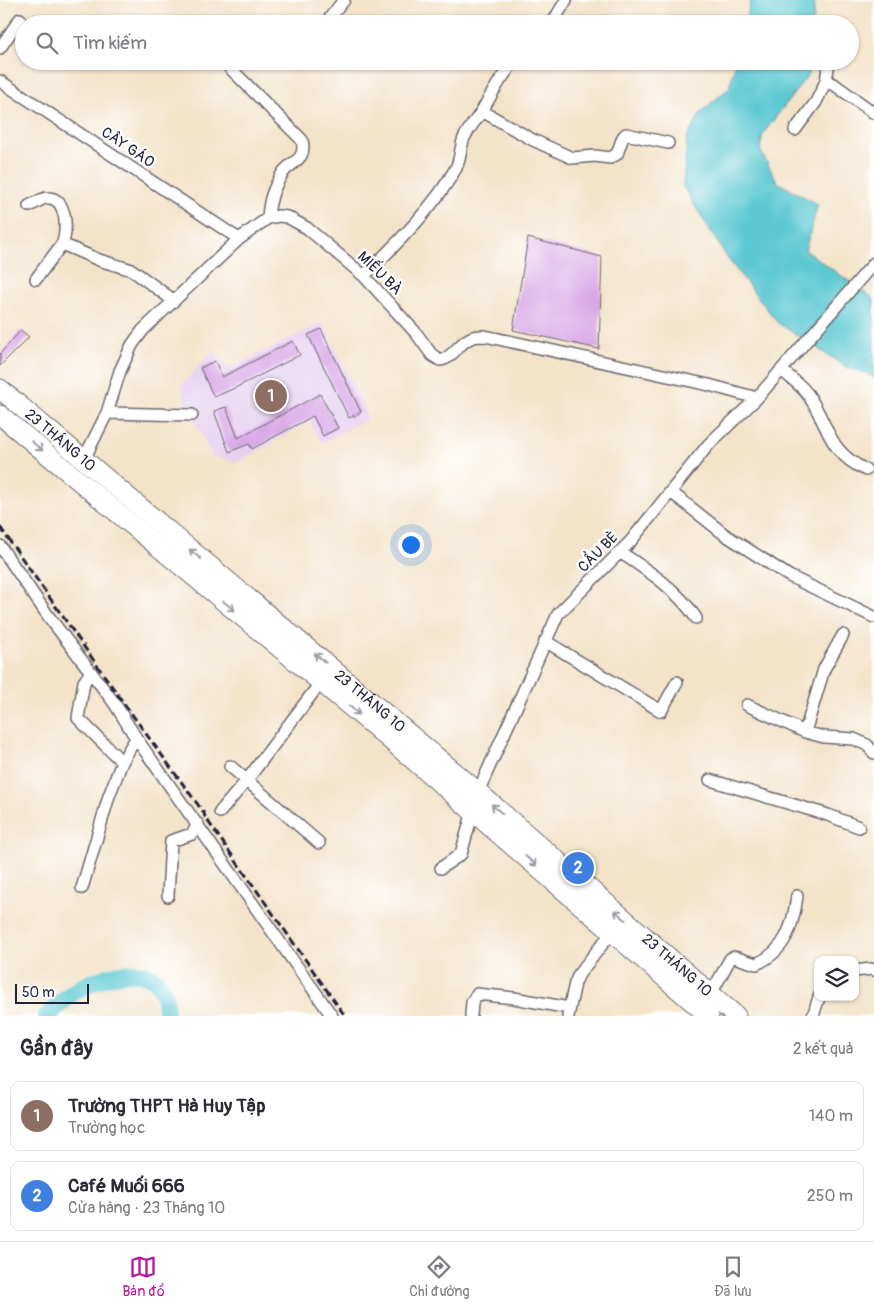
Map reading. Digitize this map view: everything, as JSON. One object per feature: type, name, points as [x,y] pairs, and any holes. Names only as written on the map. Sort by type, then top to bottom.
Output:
[{"type":"main road","name":"23 THÁNG 10","points":[[0,390],[478,792],[736,1016]]},
{"type":"main road","name":"23 THÁNG 10","points":[[0,415],[321,682],[709,1016]]},
{"type":"main road","points":[[72,474],[84,459]]},
{"type":"main road","points":[[473,811],[478,792]]},
{"type":"street","points":[[332,15],[344,0]]},
{"type":"street","points":[[557,15],[566,0]]},
{"type":"street","points":[[0,48],[15,26]]},
{"type":"street","points":[[84,459],[107,413],[120,371],[132,346],[147,325],[173,300],[212,266],[239,239],[268,218],[269,200],[283,173],[300,158],[304,149],[302,140],[232,70]]},
{"type":"street","points":[[364,276],[398,242],[441,190],[460,159],[463,141],[468,132],[496,86],[508,70]]},
{"type":"street","points":[[795,130],[816,102],[826,82],[828,70]]},
{"type":"street","name":"CÂY GÁO","points":[[0,81],[239,239]]},
{"type":"street","points":[[826,82],[835,85],[874,113]]},
{"type":"street","points":[[482,111],[533,140],[572,158],[595,156],[610,158],[617,154],[623,137],[626,134],[668,143]]},
{"type":"street","points":[[29,206],[47,198],[56,200],[60,203],[66,222],[66,236],[62,244],[36,279]]},
{"type":"street","name":"MIẾU BÀ","points":[[268,218],[280,216],[295,220],[307,228],[364,276],[410,326],[432,355],[440,360],[445,360],[464,341],[473,337],[485,336],[709,385],[757,398]]},
{"type":"street","points":[[62,244],[100,260],[132,270],[173,300]]},
{"type":"street","name":"CẦU BÈ","points":[[478,792],[558,614],[630,542],[709,444],[757,398],[874,263]]},
{"type":"street","points":[[785,367],[813,401],[826,431],[840,452],[853,464],[866,470]]},
{"type":"street","points":[[107,413],[192,415]]},
{"type":"street","points":[[671,492],[724,534],[794,580],[874,617]]},
{"type":"street","points":[[0,546],[49,617],[115,704],[136,738],[332,1016]]},
{"type":"street","points":[[620,552],[663,582],[686,603],[696,618]]},
{"type":"street","points":[[805,732],[824,669],[844,635]]},
{"type":"street","points":[[545,641],[661,711],[676,682]]},
{"type":"street","points":[[91,672],[84,682],[78,718],[122,762]]},
{"type":"street","points":[[220,812],[247,780],[321,682]]},
{"type":"street","points":[[748,706],[805,732],[824,737],[854,739],[867,745],[874,753]]},
{"type":"street","points":[[82,888],[109,796],[122,762],[136,738]]},
{"type":"street","points":[[230,766],[319,843]]},
{"type":"street","points":[[710,780],[828,814],[859,826]]},
{"type":"street","points":[[441,868],[461,854],[473,811]]},
{"type":"street","points":[[168,896],[171,841],[192,834],[198,824]]},
{"type":"street","points":[[711,994],[730,959],[734,957],[756,964],[766,960],[782,944],[790,930],[798,896]]},
{"type":"street","points":[[471,1016],[472,1002],[477,994],[514,998],[569,1012],[575,983],[579,974],[612,932]]},
{"type":"street","points":[[859,970],[874,970]]},
{"type":"street","points":[[813,1016],[818,1001]]},
{"type":"shaded area","points":[[322,322],[364,406],[367,419],[322,443],[309,422],[237,462],[213,457],[187,406],[181,386],[213,350],[229,369]]},
{"type":"water","points":[[751,0],[815,0],[814,15],[747,15]]},
{"type":"water","points":[[734,70],[808,70],[808,75],[763,134],[760,150],[778,183],[818,204],[805,250],[874,299],[874,378],[866,373],[846,367],[778,323],[728,259],[683,187],[687,137],[702,111],[729,88]]},
{"type":"building","points":[[528,238],[602,257],[599,349],[513,330]]},
{"type":"building","points":[[321,329],[361,412],[349,418],[308,335]]},
{"type":"building","points":[[21,330],[29,337],[0,366],[0,354]]},
{"type":"building","points":[[293,341],[300,355],[214,397],[200,368],[215,361],[222,377]]},
{"type":"building","points":[[320,394],[338,428],[323,436],[313,416],[252,449],[249,444],[229,452],[214,411],[226,407],[238,438]]},
{"type":"waterway","points":[[47,1016],[67,997],[79,989],[104,978],[132,973],[145,975],[155,980],[162,990],[167,1016]]},
{"type":"railway","points":[[0,527],[120,698],[204,813],[345,1016]]},
{"type":"place","name":"Trường THPT Hà Huy Tập","points":[[271,396]]},
{"type":"place","name":"Café Muối 666","points":[[578,868]]}]
